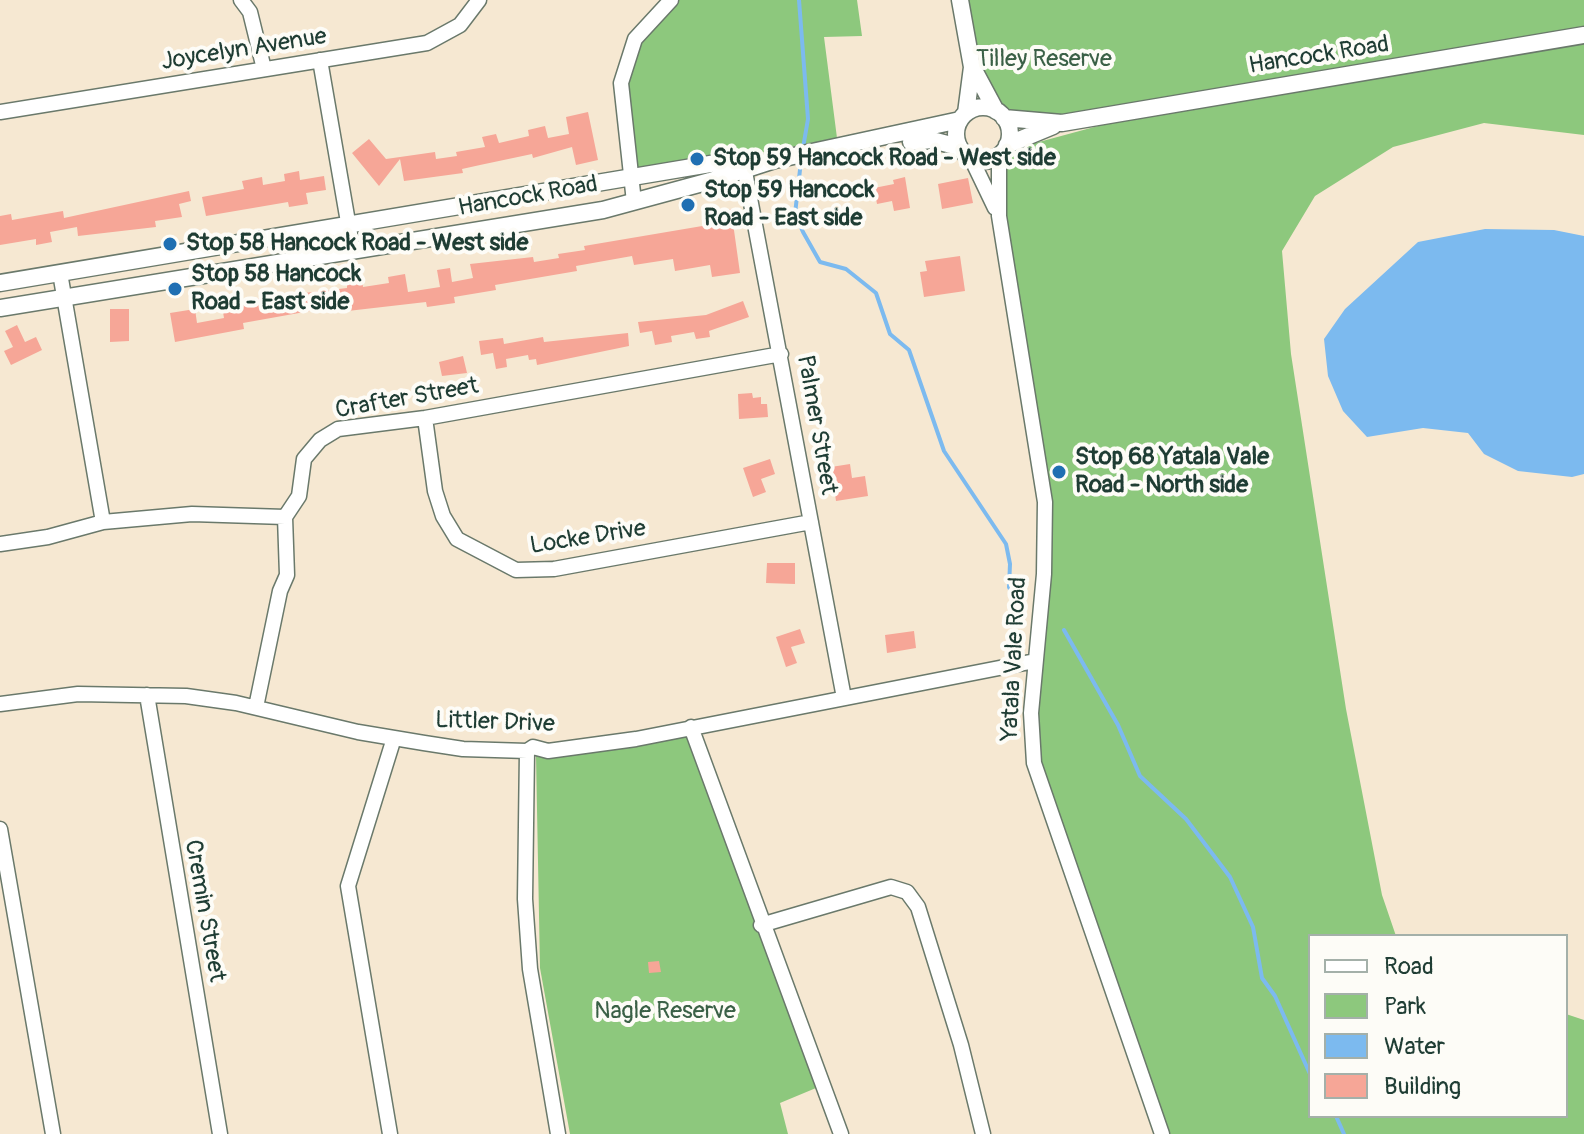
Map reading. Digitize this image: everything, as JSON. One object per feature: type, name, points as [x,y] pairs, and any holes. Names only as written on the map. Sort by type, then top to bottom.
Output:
[{"type":"main road","points":[[960,0],[972,67],[963,116],[956,133],[965,152],[988,160],[1003,150],[1010,133],[972,67]]},
{"type":"main road","name":"Hancock Road","points":[[1003,150],[1062,123],[1584,35]]},
{"type":"main road","points":[[963,116],[983,107],[1000,114]]},
{"type":"main road","name":"Hancock Road","points":[[1000,114],[1062,123]]},
{"type":"main road","name":"Hancock Road","points":[[0,283],[630,178],[775,160],[866,142],[963,116]]},
{"type":"main road","name":"Hancock Road","points":[[866,142],[884,145],[932,140],[965,152]]},
{"type":"main road","name":"Hancock Road","points":[[0,308],[634,202],[744,165]]},
{"type":"street","points":[[241,0],[250,12],[264,69]]},
{"type":"street","name":"Joycelyn Avenue","points":[[0,112],[427,43],[460,25],[479,0]]},
{"type":"street","points":[[634,202],[621,83],[635,39],[671,0]]},
{"type":"street","points":[[320,60],[353,251]]},
{"type":"street","name":"Yatala Vale Road","points":[[1003,150],[999,216],[1045,502],[1046,539],[1031,713],[1034,763],[1162,1134]]},
{"type":"street","name":"Yatala Vale Road","points":[[965,152],[999,216]]},
{"type":"street","name":"Palmer Street","points":[[744,165],[844,698]]},
{"type":"street","points":[[60,273],[103,522]]},
{"type":"street","name":"Crafter Street","points":[[256,707],[280,591],[287,575],[285,517],[299,496],[304,459],[320,440],[338,429],[425,418],[781,354]]},
{"type":"street","name":"Locke Drive","points":[[425,418],[435,491],[443,516],[457,539],[516,570],[554,569],[811,522]]},
{"type":"street","points":[[0,544],[48,537],[103,522],[192,514],[285,517]]},
{"type":"street","name":"Littler Drive","points":[[0,704],[78,694],[186,696],[463,749],[527,751],[533,747],[554,751],[1035,661]]},
{"type":"street","name":"Cremin Street","points":[[147,695],[220,1134]]},
{"type":"street","points":[[691,727],[761,925],[841,1134]]},
{"type":"street","points":[[390,1134],[348,886],[394,738]]},
{"type":"street","points":[[527,751],[525,899],[530,969],[558,1134]]},
{"type":"street","points":[[0,829],[53,1134]]},
{"type":"street","points":[[761,925],[891,887],[907,892],[918,907],[925,929],[961,1045],[983,1134]]},
{"type":"green space","points":[[671,0],[857,0],[862,36],[824,37],[837,138],[631,178],[624,124],[628,55]]},
{"type":"green space","name":"Tilley Reserve","points":[[960,0],[1584,0],[1584,135],[1484,123],[1393,147],[1315,196],[1282,251],[1291,354],[1346,709],[1382,895],[1395,934],[1308,934],[1308,1118],[1568,1118],[1568,1015],[1584,1020],[1584,1134],[1162,1134],[1031,740],[1046,539],[992,200],[1002,152],[1183,103],[1062,123],[1004,118],[983,87]]},
{"type":"green space","name":"Nagle Reserve","points":[[687,737],[816,1088],[780,1103],[788,1134],[570,1134],[540,968],[536,756]]},
{"type":"water","points":[[1485,229],[1554,230],[1584,236],[1584,474],[1572,477],[1518,471],[1484,454],[1468,433],[1423,428],[1367,437],[1343,411],[1328,376],[1324,339],[1345,309],[1418,242]]},
{"type":"building","points":[[588,112],[598,160],[576,165],[572,147],[533,158],[532,154],[462,169],[463,173],[404,181],[400,159],[379,186],[352,153],[369,139],[386,159],[435,152],[436,159],[457,156],[456,152],[485,147],[482,137],[496,134],[499,143],[529,136],[528,130],[545,126],[548,138],[569,134],[566,117]]},
{"type":"building","points":[[299,171],[300,180],[324,176],[326,190],[306,193],[308,204],[289,207],[288,202],[206,216],[202,197],[244,189],[242,181],[262,177],[263,185],[285,181],[284,174]]},
{"type":"building","points":[[905,177],[910,208],[894,211],[892,201],[877,204],[874,188],[894,184],[893,180]]},
{"type":"building","points":[[968,178],[973,203],[942,209],[938,184]]},
{"type":"building","points":[[189,191],[191,201],[179,204],[182,217],[155,221],[156,227],[78,236],[77,227],[50,232],[52,242],[36,245],[36,239],[0,245],[0,216],[11,214],[12,220],[63,211],[64,218]]},
{"type":"building","points":[[731,209],[740,273],[712,277],[710,265],[675,271],[673,259],[634,265],[632,256],[576,266],[577,271],[495,285],[496,290],[454,297],[455,303],[427,307],[426,302],[339,312],[338,306],[243,323],[244,329],[175,342],[170,313],[195,309],[197,323],[224,318],[222,306],[244,300],[347,288],[347,284],[362,281],[363,287],[389,283],[388,277],[405,274],[408,292],[440,287],[437,270],[450,268],[452,282],[473,278],[470,264],[533,257],[534,262],[559,258],[558,254],[585,250],[584,246],[720,223],[719,211]]},
{"type":"building","points":[[960,256],[965,291],[924,297],[920,272],[927,271],[925,261]]},
{"type":"building","points":[[743,301],[749,317],[709,331],[710,337],[696,339],[694,332],[671,336],[672,342],[655,345],[652,331],[640,333],[638,322],[706,315]]},
{"type":"building","points":[[110,309],[129,309],[129,341],[110,342]]},
{"type":"building","points":[[17,325],[25,342],[36,337],[42,350],[11,365],[4,351],[13,347],[5,331]]},
{"type":"building","points":[[628,333],[629,346],[537,365],[536,359],[529,360],[528,355],[506,359],[507,367],[496,369],[493,353],[481,355],[479,341],[503,338],[504,344],[543,337],[544,342]]},
{"type":"building","points":[[463,356],[467,373],[442,376],[439,362]]},
{"type":"building","points":[[752,393],[753,398],[761,397],[761,404],[767,404],[768,417],[739,419],[738,394]]},
{"type":"building","points":[[770,459],[775,474],[761,479],[766,492],[753,497],[743,468]]},
{"type":"building","points":[[850,464],[852,478],[865,476],[868,496],[836,501],[831,467]]},
{"type":"building","points":[[767,563],[795,563],[795,584],[766,583]]},
{"type":"building","points":[[800,629],[805,643],[791,647],[797,663],[786,667],[776,637]]},
{"type":"building","points":[[914,631],[916,648],[887,653],[885,635]]},
{"type":"building","points":[[659,961],[661,972],[649,973],[648,962]]},
{"type":"waterway","points":[[799,0],[808,119],[803,148]]},
{"type":"waterway","points":[[801,161],[795,214],[803,232],[820,262],[846,269],[876,293],[890,334],[909,350],[944,451],[1006,544],[1010,564],[1009,587],[1014,599]]},
{"type":"waterway","points":[[1064,630],[1118,725],[1140,776],[1186,819],[1230,877],[1253,927],[1262,978],[1275,996],[1308,1070]]},
{"type":"waterway","points":[[1337,1118],[1344,1134]]},
{"type":"place","name":"Stop 59 Hancock Road - West side","points":[[697,159]]},
{"type":"place","name":"Stop 59 Hancock Road - East side","points":[[688,205]]},
{"type":"place","name":"Stop 58 Hancock Road - West side","points":[[170,244]]},
{"type":"place","name":"Stop 58 Hancock Road - East side","points":[[175,289]]},
{"type":"place","name":"Stop 68 Yatala Vale Road - North side","points":[[1059,472]]}]
